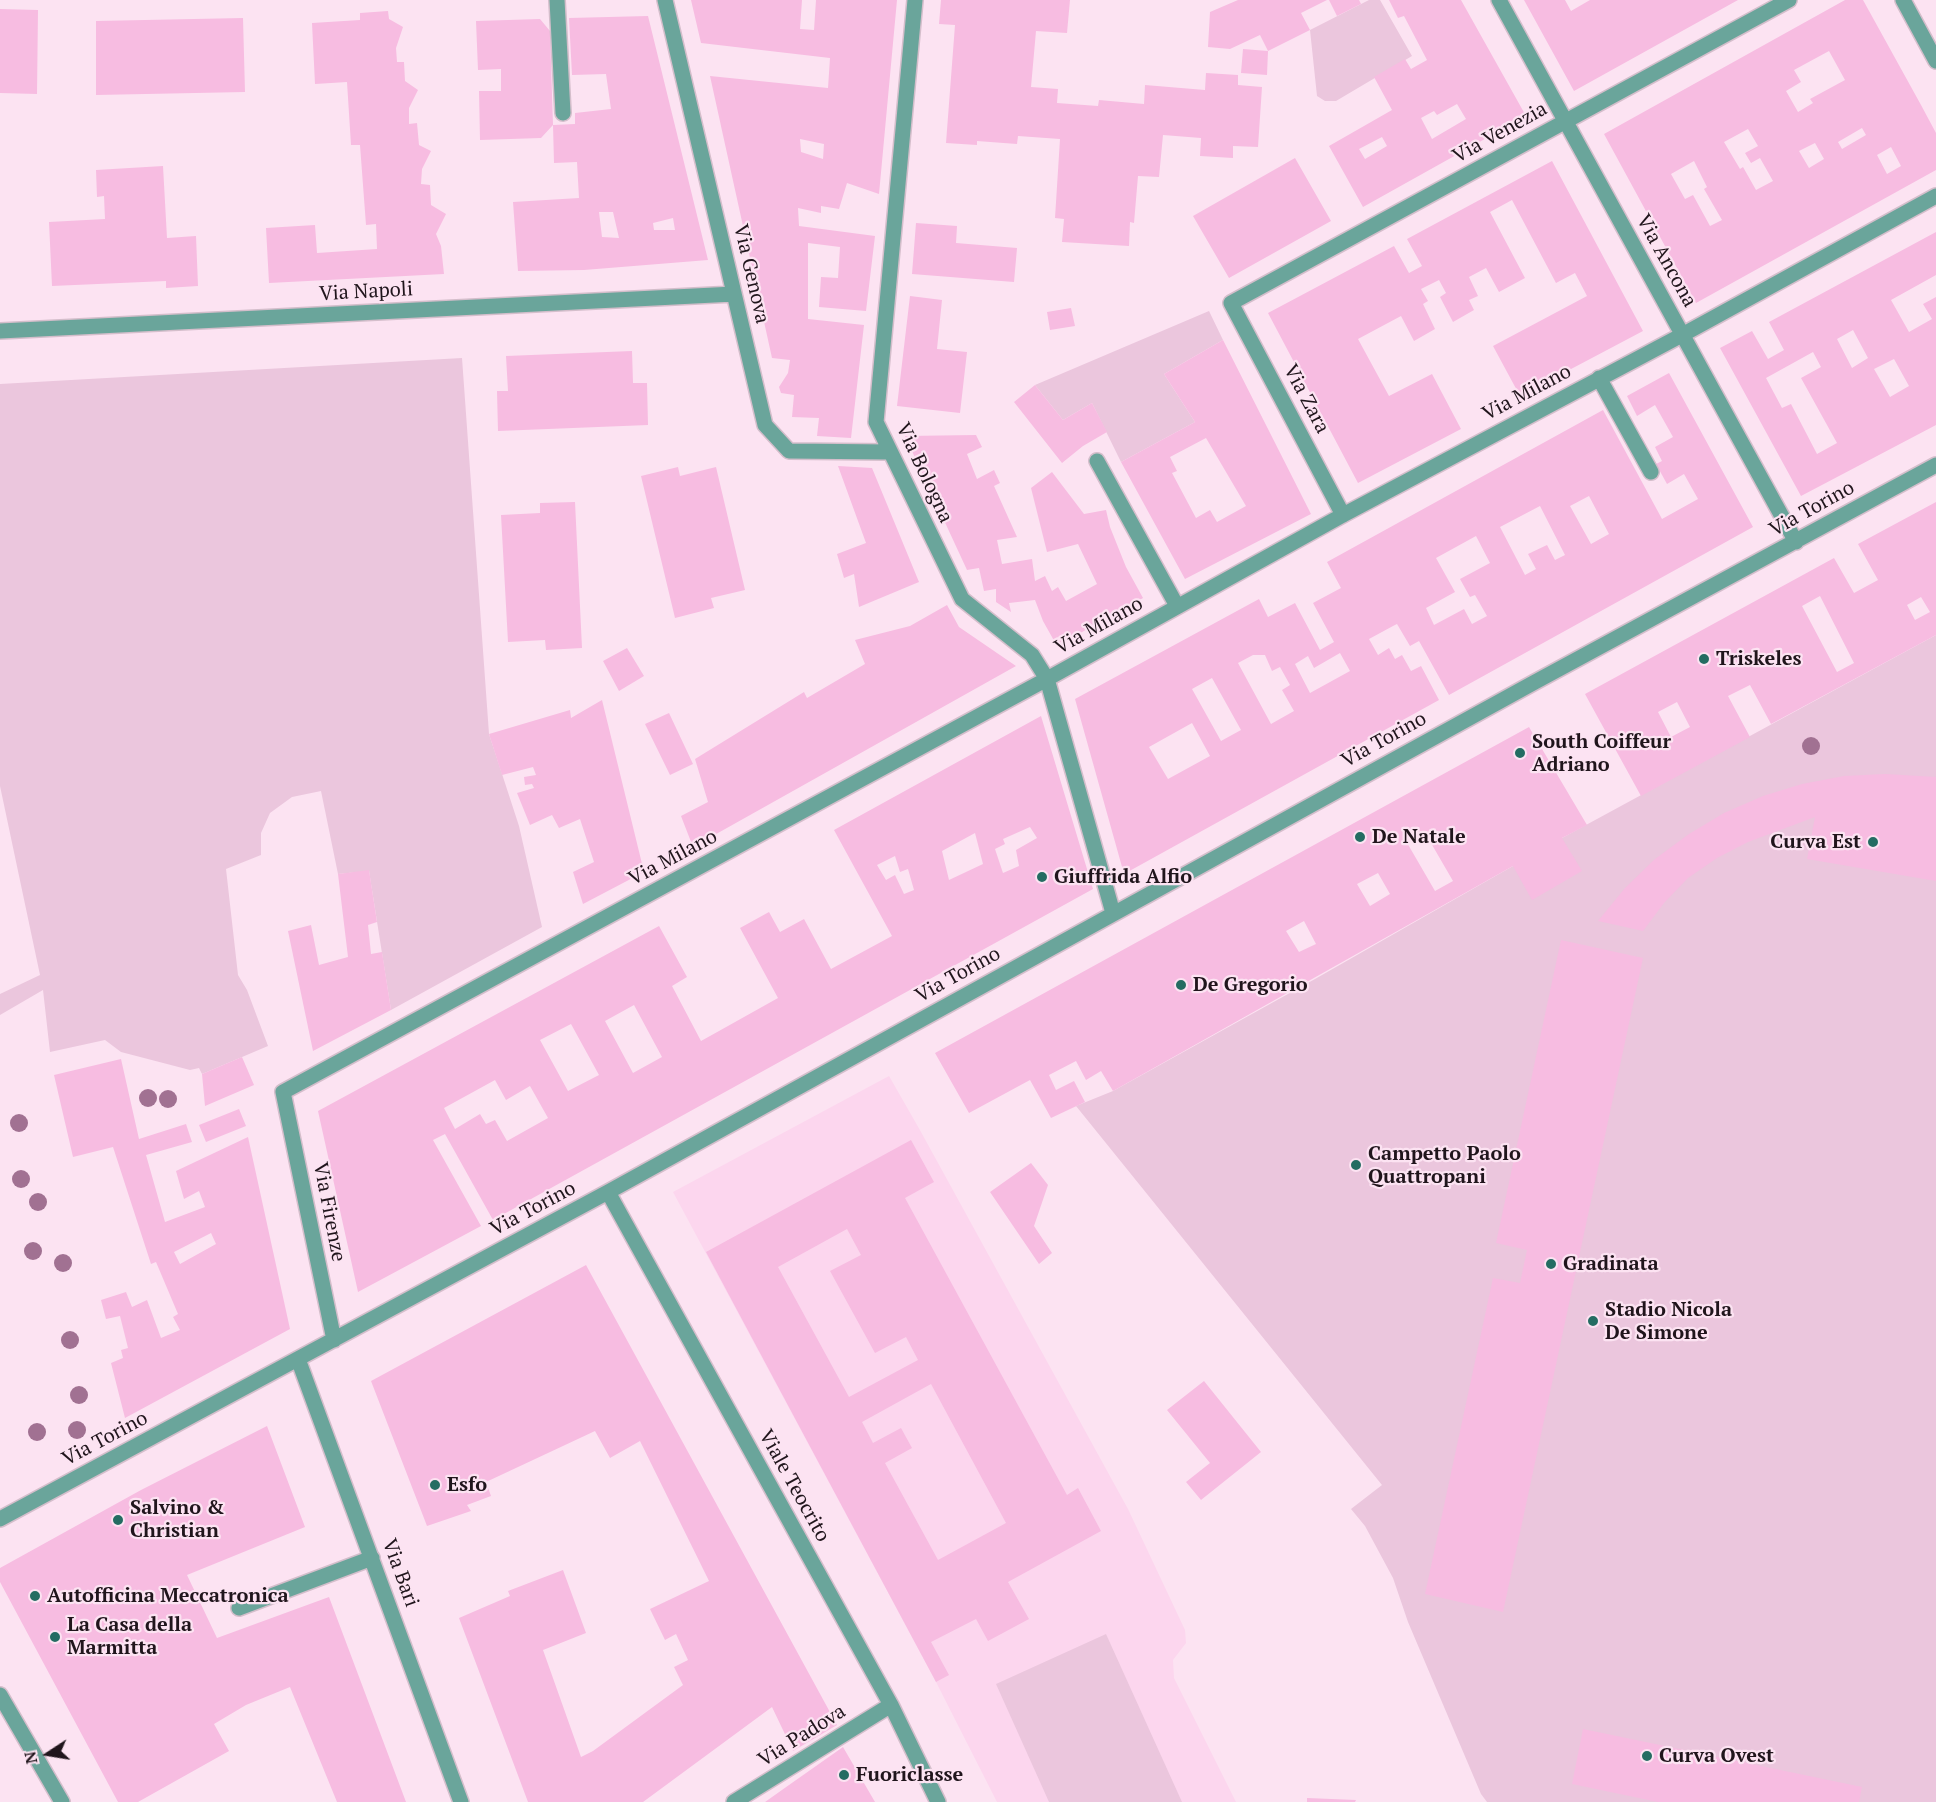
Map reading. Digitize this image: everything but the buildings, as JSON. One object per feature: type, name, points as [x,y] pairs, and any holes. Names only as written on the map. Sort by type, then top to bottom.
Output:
[{"type":"street","points":[[557,0],[562,113]]},
{"type":"street","name":"Via Genova","points":[[665,0],[765,425],[789,451],[890,452]]},
{"type":"street","name":"Via Bologna","points":[[915,0],[876,422],[962,599],[1032,655],[1047,679],[1113,913]]},
{"type":"street","name":"Via Ancona","points":[[1499,0],[1796,542]]},
{"type":"street","name":"Via Venezia","points":[[1231,303],[1789,0]]},
{"type":"street","points":[[1903,0],[1936,61]]},
{"type":"street","name":"Via Milano","points":[[283,1092],[1047,679],[1343,515],[1683,335],[1936,196]]},
{"type":"street","name":"Via Napoli","points":[[0,332],[734,294]]},
{"type":"street","name":"Via Zara","points":[[1231,303],[1343,515]]},
{"type":"street","points":[[1599,378],[1651,472]]},
{"type":"street","points":[[1097,462],[1177,606]]},
{"type":"street","name":"Via Torino","points":[[0,1519],[608,1192],[1113,913],[1936,465]]},
{"type":"street","name":"Via Firenze","points":[[283,1092],[334,1340]]},
{"type":"street","name":"Viale Teocrito","points":[[608,1192],[891,1706],[938,1802]]},
{"type":"street","name":"Via Bari","points":[[298,1359],[461,1802]]},
{"type":"street","points":[[240,1608],[372,1558]]},
{"type":"street","points":[[0,1695],[62,1802]]},
{"type":"street","name":"Via Padova","points":[[734,1802],[891,1706]]},
{"type":"shaded area","points":[[1369,0],[1380,0],[1412,56],[1336,101],[1325,101],[1317,96],[1310,30]]},
{"type":"shaded area","points":[[1209,311],[1223,340],[1164,374],[1195,422],[1121,462],[1092,403],[1063,420],[1035,385]]},
{"type":"shaded area","points":[[462,358],[489,734],[519,826],[542,927],[391,1010],[369,871],[338,874],[321,791],[292,797],[270,813],[261,833],[261,855],[226,869],[238,975],[247,990],[268,1046],[202,1074],[199,1068],[190,1070],[121,1052],[105,1040],[50,1052],[43,990],[0,1015],[0,994],[40,975],[0,786],[0,384]]},
{"type":"shaded area","name":"Stadio Nicola De Simone","points":[[1936,635],[1936,1802],[1487,1802],[1481,1794],[1408,1622],[1393,1578],[1365,1526],[1351,1509],[1382,1485],[1076,1106],[1113,1091],[1562,838]]},
{"type":"shaded area","points":[[889,1076],[1128,1509],[1185,1630],[1186,1643],[1173,1660],[1174,1678],[1236,1802],[997,1802],[936,1682],[673,1192]]},
{"type":"shaded area","points":[[1106,1634],[1182,1802],[1049,1802],[996,1684]]},
{"type":"place","name":"Triskeles","points":[[1704,659]]},
{"type":"place","name":"South Coiffeur Adriano","points":[[1520,753]]},
{"type":"place","name":"De Natale","points":[[1360,837]]},
{"type":"place","name":"Curva Est","points":[[1873,842]]},
{"type":"place","name":"Giuffrida Alfio","points":[[1042,877]]},
{"type":"place","name":"De Gregorio","points":[[1181,985]]},
{"type":"place","name":"Campetto Paolo Quattropani","points":[[1356,1165]]},
{"type":"place","name":"Gradinata","points":[[1551,1264]]},
{"type":"place","name":"Stadio Nicola De Simone","points":[[1593,1321]]},
{"type":"place","name":"Esfo","points":[[435,1485]]},
{"type":"place","name":"Salvino & Christian","points":[[118,1520]]},
{"type":"place","name":"Autofficina Meccatronica","points":[[35,1596]]},
{"type":"place","name":"La Casa della Marmitta","points":[[55,1637]]},
{"type":"place","name":"Curva Ovest","points":[[1647,1756]]},
{"type":"place","name":"Fuoriclasse","points":[[844,1775]]}]
